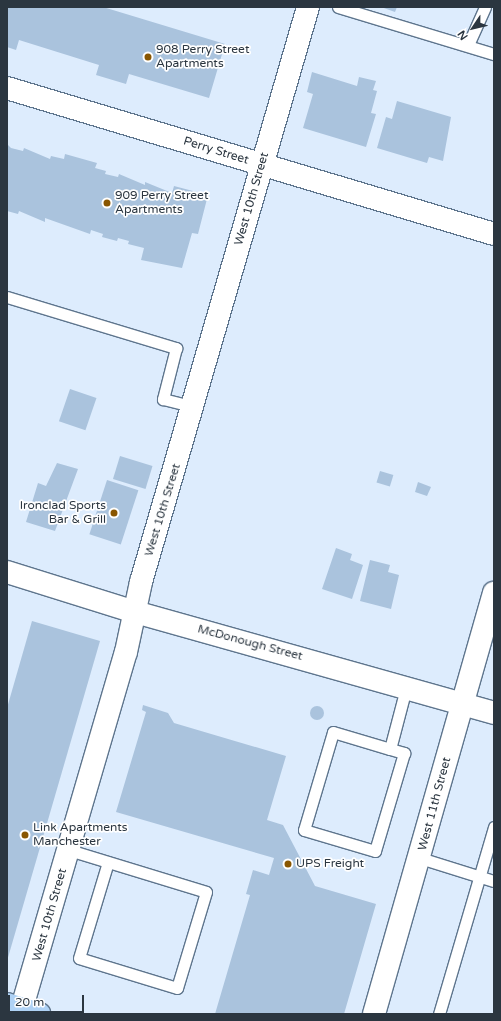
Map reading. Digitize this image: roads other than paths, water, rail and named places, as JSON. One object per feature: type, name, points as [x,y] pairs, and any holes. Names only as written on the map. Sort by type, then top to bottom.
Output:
[{"type":"street","name":"West 10th Street","points":[[22,1010],[69,850],[135,612],[308,7]]},
{"type":"street","name":"Perry Street","points":[[7,88],[494,234]]},
{"type":"street","name":"McDonough Street","points":[[7,572],[135,612],[494,713]]},
{"type":"street","name":"West 11th Street","points":[[374,1014],[420,858],[494,593]]},
{"type":"lane","points":[[338,7],[494,54]]},
{"type":"lane","points":[[468,45],[485,7]]},
{"type":"lane","points":[[7,297],[176,348],[163,399],[194,407]]},
{"type":"lane","points":[[390,749],[406,688]]},
{"type":"lane","points":[[333,732],[390,749],[404,753],[375,851],[304,830],[333,732]]},
{"type":"lane","points":[[439,1014],[478,876],[494,827]]},
{"type":"lane","points":[[69,850],[206,892],[177,988],[79,958],[108,862]]},
{"type":"lane","points":[[420,858],[494,881]]},
{"type":"place","name":"908 Perry Street Apartments","points":[[148,57]]},
{"type":"place","name":"909 Perry Street Apartments","points":[[107,203]]},
{"type":"place","name":"Ironclad Sports Bar & Grill","points":[[114,513]]},
{"type":"place","name":"Link Apartments Manchester","points":[[25,835]]},
{"type":"place","name":"UPS Freight","points":[[288,864]]}]
